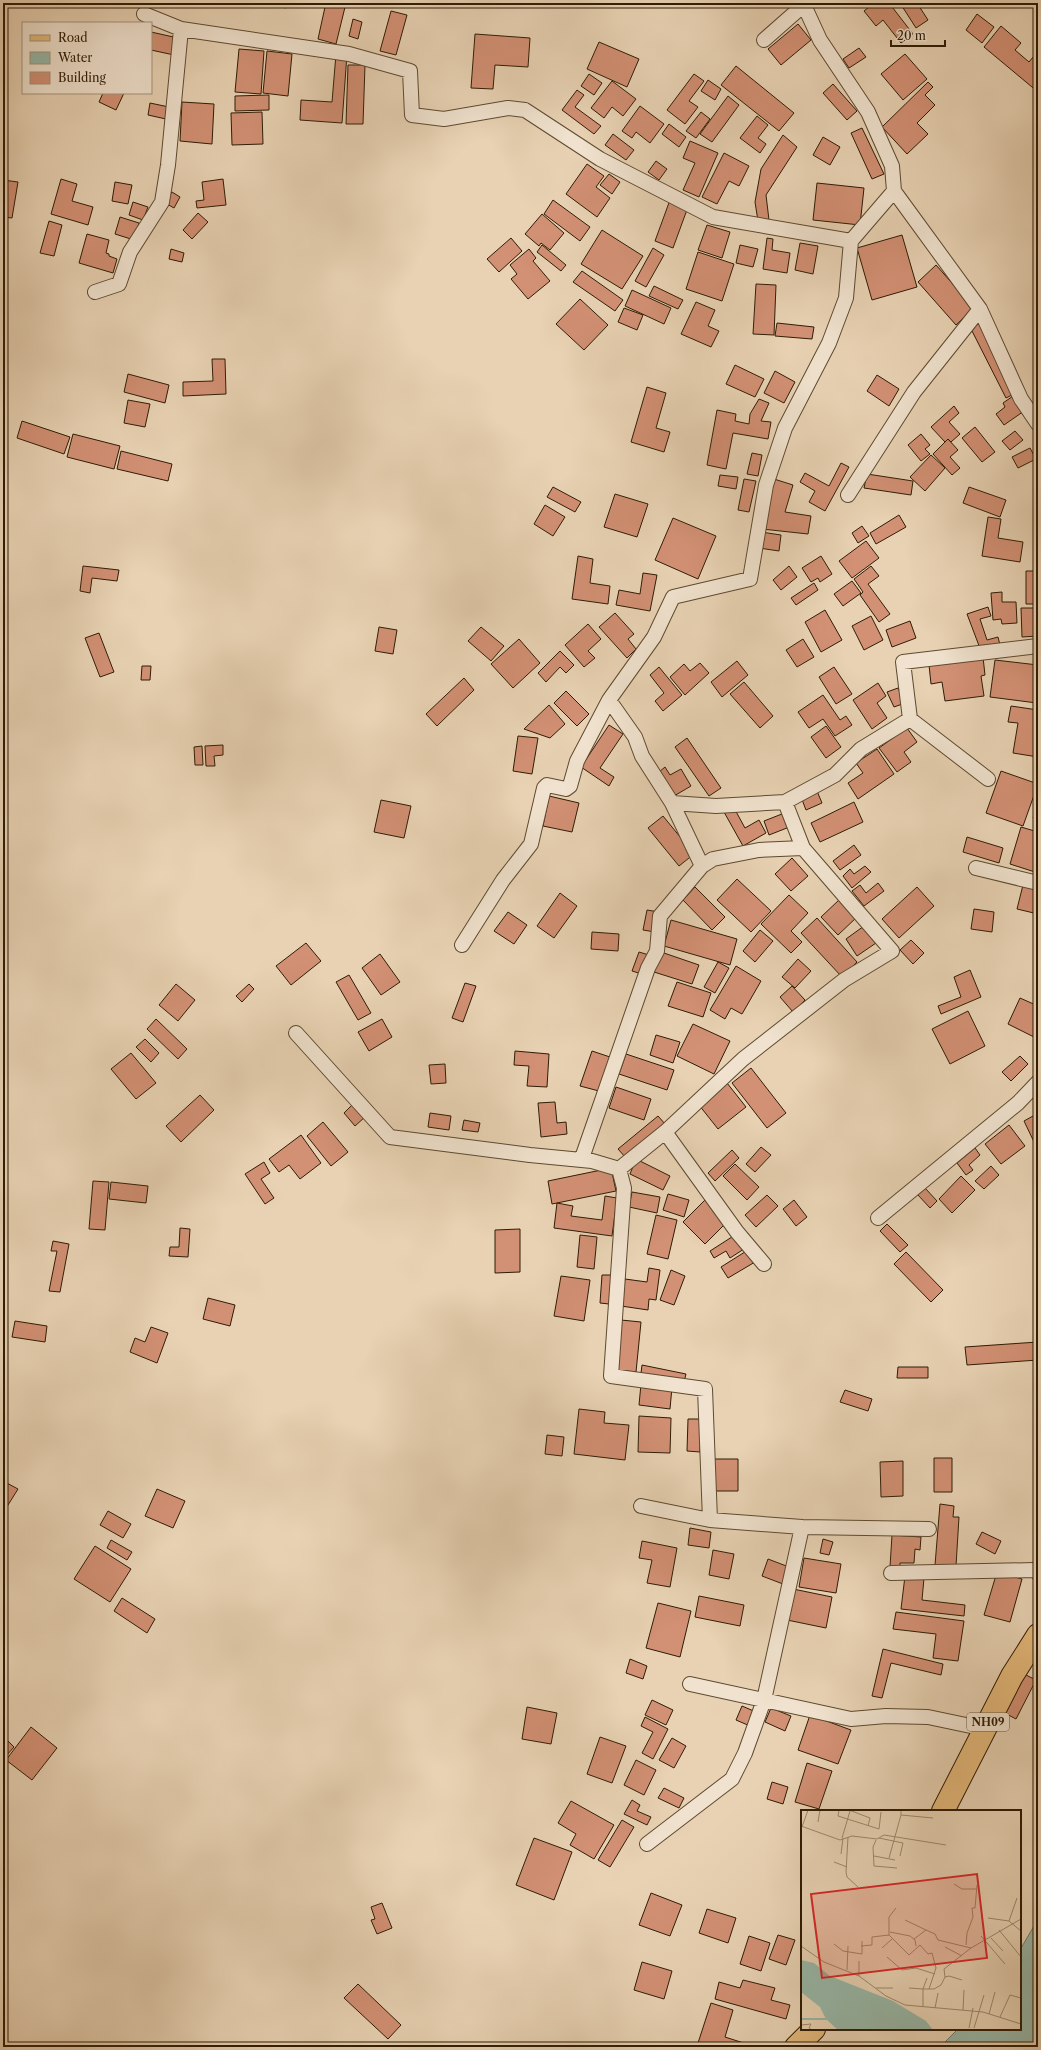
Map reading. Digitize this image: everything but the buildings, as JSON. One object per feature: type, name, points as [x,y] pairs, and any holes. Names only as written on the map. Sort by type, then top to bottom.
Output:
[{"type":"main road","name":"NH09","points":[[944,1810],[1012,1676],[1038,1635]]},
{"type":"main road","points":[[796,2047],[813,2030]]},
{"type":"street","points":[[764,40],[804,4],[820,40],[868,112],[892,166],[894,191],[980,309],[1021,398],[1038,424]]},
{"type":"street","points":[[144,14],[181,29],[350,54],[410,71],[412,115],[444,119],[508,108],[525,110],[600,159],[713,217],[851,241]]},
{"type":"street","points":[[95,292],[119,284],[130,252],[162,202],[168,164],[181,29]]},
{"type":"street","points":[[462,945],[503,880],[531,844],[544,788],[547,785],[566,789],[570,786],[576,761],[609,700],[654,637],[673,597],[750,579],[766,485],[785,428],[830,343],[846,298],[851,241],[894,191]]},
{"type":"street","points":[[848,495],[914,392],[980,309]]},
{"type":"street","points":[[988,779],[910,719],[902,662],[1038,646]]},
{"type":"street","points":[[609,700],[635,737],[642,756],[672,804],[702,866]]},
{"type":"street","points":[[672,804],[716,806],[785,802],[835,775],[861,749],[910,719]]},
{"type":"street","points":[[619,1170],[665,1132],[743,1059],[844,980],[892,951],[803,848],[785,802]]},
{"type":"street","points":[[619,1170],[582,1158],[648,968],[657,951],[660,916],[702,866],[713,859],[759,850],[803,848]]},
{"type":"street","points":[[976,868],[1038,882]]},
{"type":"street","points":[[296,1033],[390,1137],[530,1155],[592,1161]]},
{"type":"street","points":[[878,1218],[922,1180],[1018,1103],[1038,1082]]},
{"type":"street","points":[[665,1132],[737,1232],[764,1264]]},
{"type":"street","points":[[619,1170],[624,1188],[610,1376],[705,1389],[710,1520]]},
{"type":"street","points":[[642,1506],[710,1520],[802,1527],[929,1529]]},
{"type":"street","points":[[647,1844],[732,1779],[745,1753],[764,1700],[802,1527]]},
{"type":"street","points":[[891,1573],[1034,1570],[1038,1573]]},
{"type":"street","points":[[690,1684],[851,1719],[886,1716],[928,1717],[985,1728]]},
{"type":"water","points":[[1038,1919],[1038,2047],[940,2047],[957,2030],[1021,2030],[1021,1948]]}]
